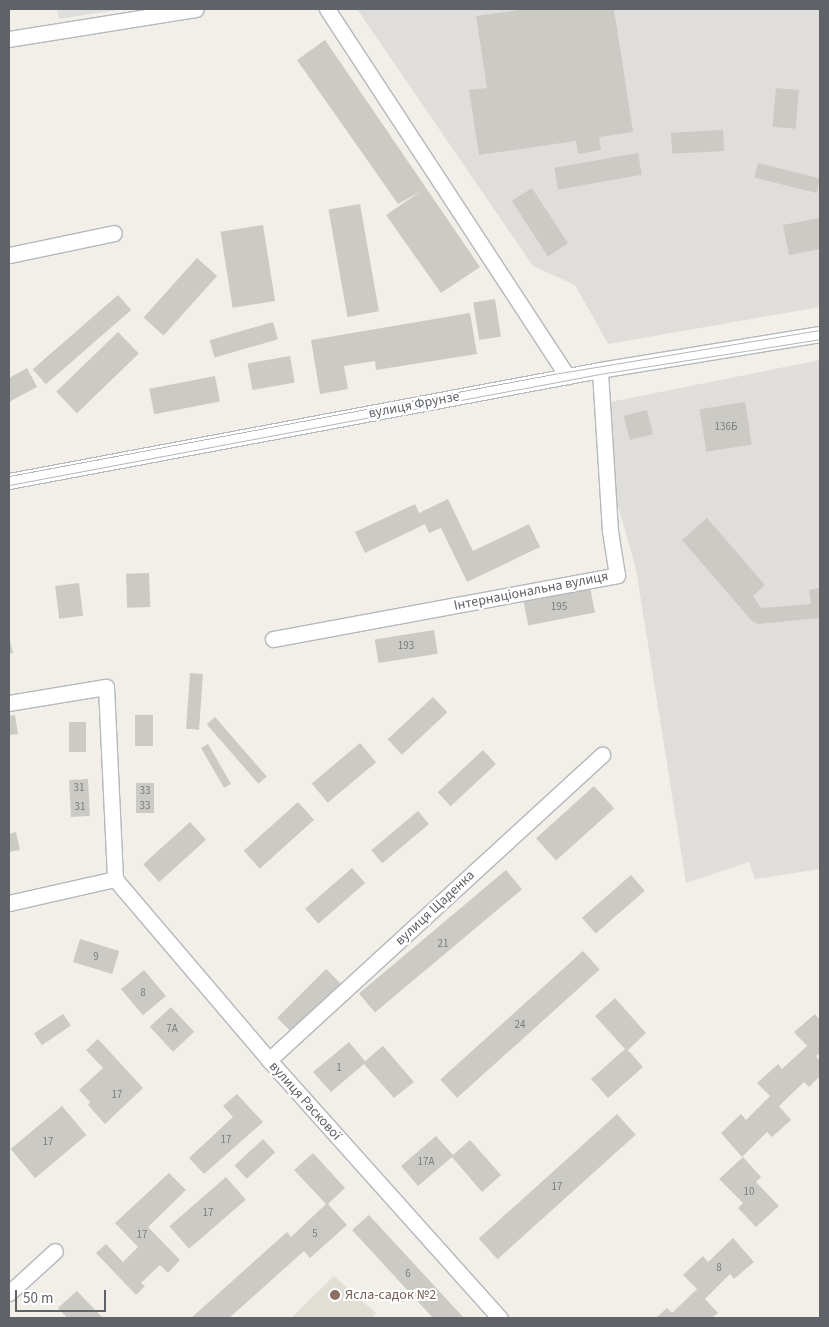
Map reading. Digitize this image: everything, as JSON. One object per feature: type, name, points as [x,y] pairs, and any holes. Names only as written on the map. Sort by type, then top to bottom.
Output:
[{"type":"street","points":[[9,39],[196,9]]},
{"type":"street","points":[[327,9],[567,376]]},
{"type":"street","points":[[9,254],[114,233]]},
{"type":"street","name":"вулиця Фрунзе","points":[[9,481],[600,370],[820,334]]},
{"type":"street","name":"Інтернаціональна вулиця","points":[[273,639],[617,575],[610,531],[600,370]]},
{"type":"street","points":[[9,703],[106,687],[115,879],[9,903]]},
{"type":"street","name":"вулиця Щаденка","points":[[269,1060],[602,755]]},
{"type":"street","name":"вулиця Раскової","points":[[115,879],[269,1060],[500,1318]]},
{"type":"street","points":[[9,1293],[55,1251]]},
{"type":"shaded area","points":[[57,9],[124,9],[59,19]]},
{"type":"shaded area","points":[[357,9],[820,9],[820,307],[608,344],[575,285],[533,266]]},
{"type":"shaded area","points":[[820,360],[820,869],[755,879],[749,862],[686,883],[636,569],[609,474],[605,403]]},
{"type":"shaded area","name":"Ясла-садок №2","points":[[334,1276],[376,1313],[372,1318],[291,1318]]},
{"type":"building","points":[[526,9],[614,9],[633,132],[599,137],[601,150],[578,154],[576,141],[479,155],[469,90],[487,88],[476,16]]},
{"type":"building","points":[[325,40],[480,267],[441,293],[386,215],[421,191],[398,204],[297,60]]},
{"type":"building","points":[[776,88],[799,90],[796,129],[773,127]]},
{"type":"building","points":[[723,130],[724,151],[672,154],[671,133]]},
{"type":"building","points":[[638,153],[642,175],[558,189],[554,168]]},
{"type":"building","points":[[758,163],[820,178],[816,193],[754,178]]},
{"type":"building","points":[[532,188],[568,243],[548,256],[512,201]]},
{"type":"building","points":[[360,204],[379,311],[347,317],[328,210]]},
{"type":"building","points":[[820,218],[820,249],[789,255],[783,225]]},
{"type":"building","points":[[263,225],[275,301],[233,308],[221,232]]},
{"type":"building","points":[[197,258],[217,276],[164,336],[143,317]]},
{"type":"building","points":[[118,295],[131,310],[46,384],[33,369]]},
{"type":"building","points":[[495,299],[501,337],[479,340],[473,302]]},
{"type":"building","points":[[470,313],[477,354],[376,370],[375,361],[344,366],[348,389],[320,394],[311,340]]},
{"type":"building","points":[[273,322],[278,339],[215,357],[210,340]]},
{"type":"building","points":[[118,332],[139,354],[77,413],[56,392]]},
{"type":"building","points":[[290,356],[295,383],[252,390],[248,363]]},
{"type":"building","points":[[27,368],[37,387],[9,402],[9,378]]},
{"type":"building","points":[[215,376],[220,402],[154,414],[149,389]]},
{"type":"building","points":[[745,402],[752,444],[706,452],[700,409]]},
{"type":"building","points":[[647,410],[653,434],[630,440],[624,416]]},
{"type":"building","points":[[448,499],[473,551],[529,524],[540,547],[467,582],[441,528],[429,533],[425,524],[365,553],[355,532],[415,504],[419,513]]},
{"type":"building","points":[[707,518],[765,585],[753,596],[761,608],[811,604],[809,590],[820,588],[820,618],[758,624],[751,620],[682,540]]},
{"type":"building","points":[[149,573],[150,607],[127,608],[126,574]]},
{"type":"building","points":[[79,583],[83,616],[59,619],[55,586]]},
{"type":"building","points":[[590,587],[595,613],[528,625],[523,600]]},
{"type":"building","points":[[434,630],[438,654],[378,663],[375,639]]},
{"type":"building","points":[[9,637],[13,653],[9,654]]},
{"type":"building","points":[[190,673],[203,674],[199,730],[186,729]]},
{"type":"building","points":[[433,697],[447,712],[402,755],[388,739]]},
{"type":"building","points":[[15,715],[18,734],[9,735],[9,716]]},
{"type":"building","points":[[135,715],[153,715],[153,746],[135,746]]},
{"type":"building","points":[[215,717],[267,777],[259,784],[207,724]]},
{"type":"building","points":[[69,722],[86,722],[86,752],[69,752]]},
{"type":"building","points":[[360,743],[376,762],[328,803],[312,783]]},
{"type":"building","points":[[208,744],[231,784],[224,788],[201,748]]},
{"type":"building","points":[[483,750],[496,764],[451,806],[438,792]]},
{"type":"building","points":[[88,779],[90,816],[71,817],[69,780]]},
{"type":"building","points":[[136,783],[154,783],[154,813],[136,813]]},
{"type":"building","points":[[594,786],[614,808],[556,860],[536,838]]},
{"type":"building","points":[[298,802],[314,820],[260,869],[244,851]]},
{"type":"building","points":[[418,811],[429,824],[382,863],[371,850]]},
{"type":"building","points":[[190,822],[206,840],[159,882],[143,864]]},
{"type":"building","points":[[16,832],[20,850],[9,852],[9,834]]},
{"type":"building","points":[[352,868],[365,883],[318,924],[305,909]]},
{"type":"building","points":[[506,870],[522,889],[375,1013],[359,993]]},
{"type":"building","points":[[631,875],[645,891],[596,933],[582,918]]},
{"type":"building","points":[[80,939],[119,951],[112,974],[73,962]]},
{"type":"building","points":[[583,951],[600,970],[457,1098],[440,1079]]},
{"type":"building","points":[[326,969],[341,984],[292,1033],[277,1018]]},
{"type":"building","points":[[144,970],[166,996],[143,1015],[121,989]]},
{"type":"building","points":[[615,998],[646,1033],[628,1050],[643,1067],[608,1098],[591,1079],[625,1049],[595,1016]]},
{"type":"building","points":[[171,1007],[194,1032],[173,1052],[150,1027]]},
{"type":"building","points":[[63,1014],[71,1026],[42,1045],[34,1034]]},
{"type":"building","points":[[815,1014],[820,1020],[820,1053],[816,1056],[820,1061],[820,1076],[809,1087],[804,1082],[779,1106],[791,1120],[772,1137],[767,1132],[742,1157],[721,1133],[741,1114],[746,1120],[770,1096],[757,1083],[778,1064],[782,1069],[807,1046],[794,1032]]},
{"type":"building","points":[[98,1039],[143,1088],[105,1124],[88,1105],[90,1102],[79,1090],[103,1068],[86,1050]]},
{"type":"building","points":[[349,1042],[365,1061],[383,1046],[414,1082],[394,1098],[364,1064],[331,1092],[313,1072]]},
{"type":"building","points":[[237,1094],[263,1122],[204,1174],[189,1158],[233,1117],[223,1106]]},
{"type":"building","points":[[62,1106],[86,1135],[35,1178],[11,1149]]},
{"type":"building","points":[[617,1114],[636,1135],[498,1259],[479,1238]]},
{"type":"building","points":[[436,1136],[453,1155],[470,1140],[501,1175],[482,1192],[452,1157],[418,1186],[401,1166]]},
{"type":"building","points":[[263,1139],[275,1152],[247,1179],[234,1166]]},
{"type":"building","points":[[313,1153],[345,1188],[328,1204],[347,1225],[310,1258],[304,1251],[229,1318],[191,1318],[287,1232],[291,1237],[326,1204],[294,1170]]},
{"type":"building","points":[[743,1157],[761,1177],[756,1182],[779,1206],[756,1227],[738,1208],[743,1203],[719,1179]]},
{"type":"building","points":[[169,1173],[186,1190],[148,1227],[180,1260],[168,1273],[160,1265],[141,1283],[145,1286],[136,1295],[96,1253],[106,1244],[123,1262],[138,1247],[115,1223]]},
{"type":"building","points":[[226,1177],[246,1200],[189,1249],[169,1226]]},
{"type":"building","points":[[369,1215],[464,1318],[433,1318],[352,1230]]},
{"type":"building","points":[[733,1238],[754,1262],[734,1279],[730,1274],[705,1299],[718,1313],[712,1318],[656,1318],[667,1308],[672,1313],[697,1289],[683,1275],[703,1256],[708,1262]]},
{"type":"building","points":[[77,1291],[103,1318],[67,1318],[58,1308]]},
{"type":"tram line","points":[[9,476],[548,375],[820,330]]},
{"type":"tram line","points":[[9,485],[600,374],[820,339]]},
{"type":"place","name":"Ясла-садок №2","points":[[335,1295]]}]
